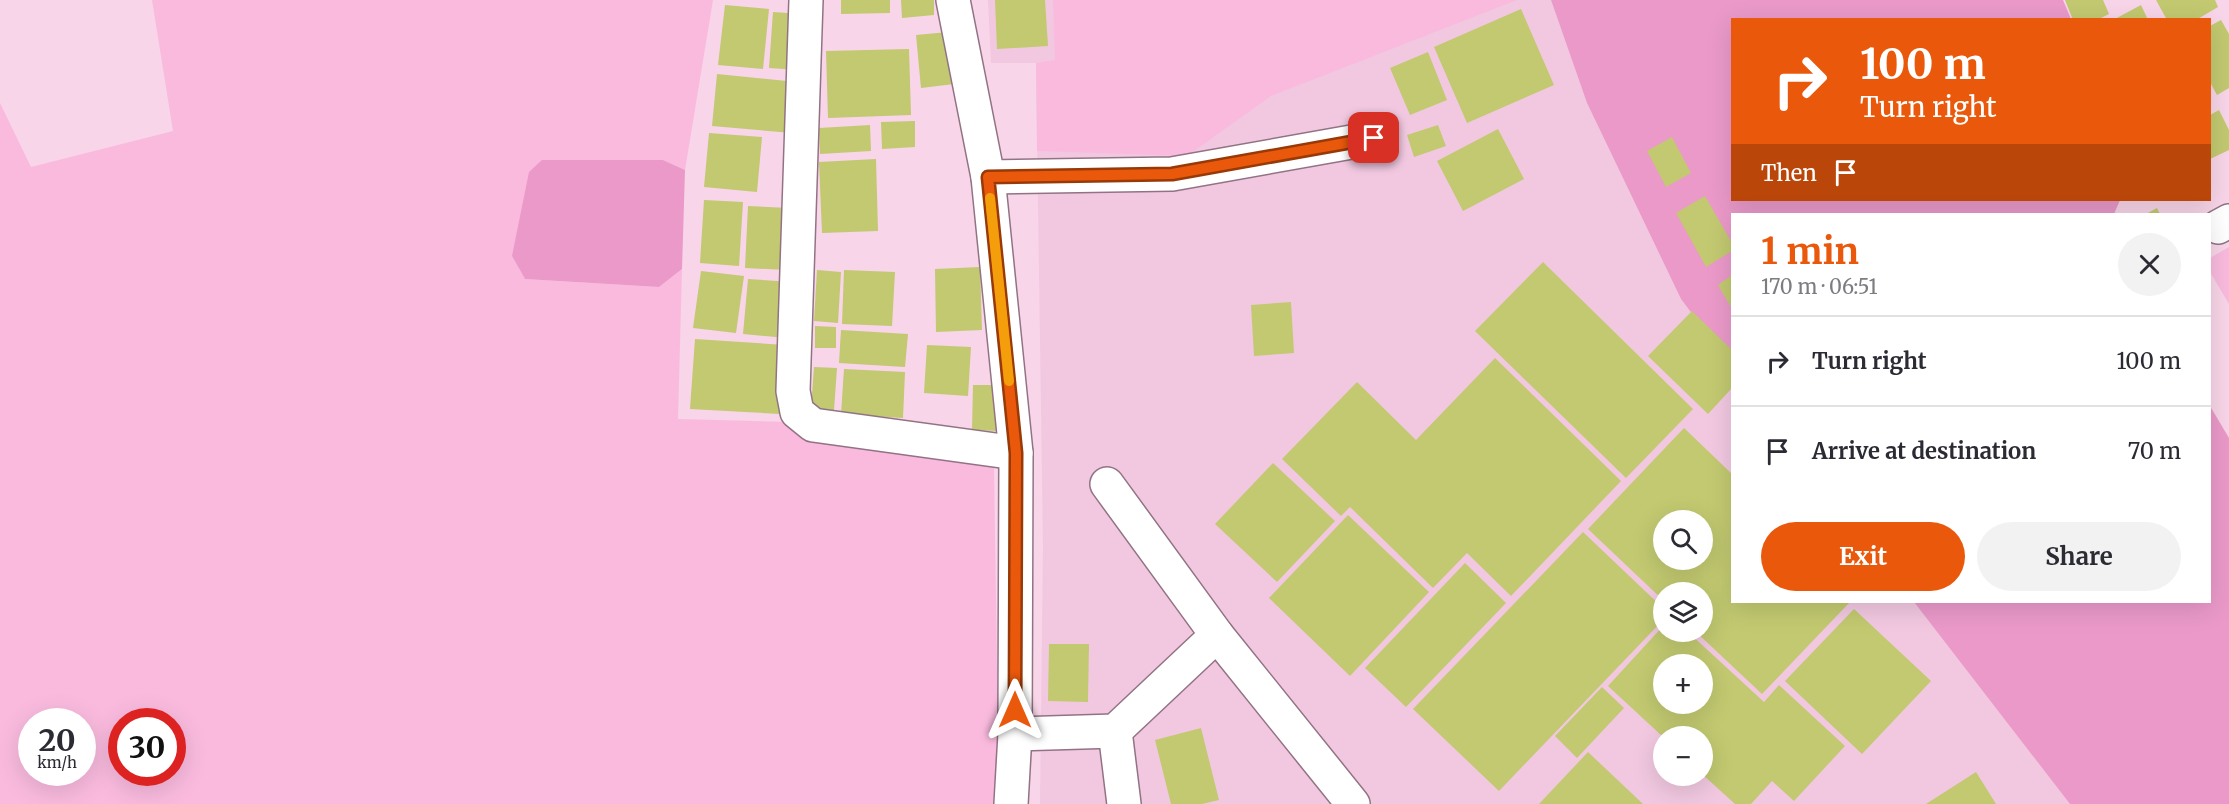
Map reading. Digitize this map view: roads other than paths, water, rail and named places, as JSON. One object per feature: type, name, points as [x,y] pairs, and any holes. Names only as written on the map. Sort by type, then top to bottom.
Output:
[{"type":"street","points":[[806,0],[793,391],[797,412],[813,425],[1016,453]]},
{"type":"street","points":[[959,9],[988,177],[1016,453],[1015,734],[1011,804]]},
{"type":"street","points":[[988,177],[1172,174],[1374,138]]},
{"type":"street","points":[[1107,484],[1217,635],[1353,804]]},
{"type":"street","points":[[1015,734],[1115,731],[1217,635]]},
{"type":"street","points":[[1115,731],[1124,804]]}]
